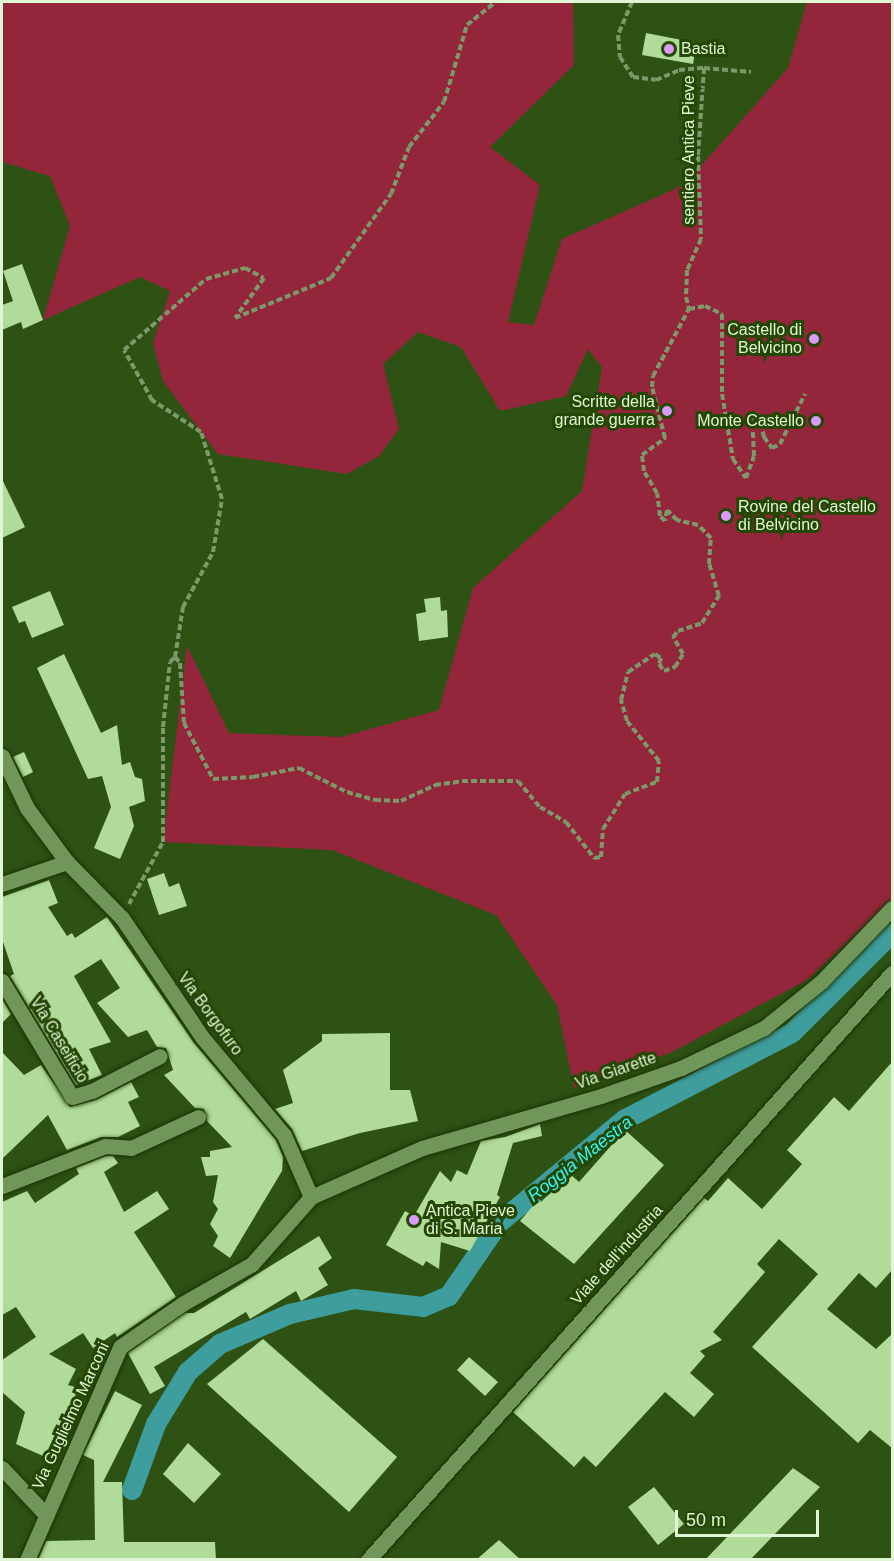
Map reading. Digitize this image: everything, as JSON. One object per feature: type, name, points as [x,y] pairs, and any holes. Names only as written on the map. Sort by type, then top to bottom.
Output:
[{"type":"street","name":"Via Borgofuro","points":[[2,756],[27,808],[67,862],[122,918],[202,1037],[284,1135],[311,1197]]},
{"type":"street","points":[[2,884],[67,862]]},
{"type":"street","name":"Via Giarette","points":[[311,1197],[422,1148],[601,1096],[681,1068],[764,1028],[822,981],[892,908]]},
{"type":"street","name":"Viale dell'industria","points":[[368,1560],[892,974]]},
{"type":"street","name":"Via Caseificio","points":[[2,981],[72,1097],[92,1091],[160,1056]]},
{"type":"street","points":[[2,1186],[105,1146],[131,1148],[198,1117]]},
{"type":"street","name":"Via Guglielmo Marconi","points":[[27,1560],[120,1347],[182,1304],[252,1264],[311,1197]]},
{"type":"street","points":[[2,1468],[46,1515]]},
{"type":"path","points":[[122,918],[163,842],[163,727],[170,662],[175,657],[183,608],[213,552],[222,499],[201,432],[152,400],[124,350],[206,279],[245,268],[264,278],[235,318],[331,278],[391,194],[409,147],[444,102],[467,25],[495,2]]},
{"type":"path","name":"sentiero Antica Pieve","points":[[632,2],[618,35],[620,57],[633,77],[656,80],[679,70],[704,68],[698,156],[700,239],[687,270],[689,309]]},
{"type":"path","points":[[704,68],[751,72]]},
{"type":"path","points":[[175,657],[180,663],[184,723],[213,778],[253,777],[299,768],[347,792],[392,801],[435,785],[462,781],[518,781],[540,807],[566,822],[594,858],[601,857],[603,829],[625,794],[657,782],[659,761],[627,721],[621,700],[627,672],[655,654],[661,658],[659,664],[664,671],[675,667],[683,654],[673,637],[678,631],[702,623],[719,596],[710,564],[711,538],[698,525],[677,520],[667,510],[665,521],[660,516],[657,493],[644,471],[642,455],[665,438],[652,387],[653,376],[689,309],[705,306],[722,314],[722,394],[733,459],[746,478],[754,456],[752,414],[759,414],[764,436],[772,448],[780,444],[805,394]]},
{"type":"shaded area","points":[[2,2],[573,2],[574,65],[490,147],[540,185],[508,322],[534,325],[562,239],[684,185],[788,68],[807,2],[892,2],[892,899],[807,980],[672,1052],[574,1088],[557,1005],[496,915],[332,850],[163,842],[187,646],[229,733],[341,737],[439,710],[473,588],[582,491],[602,367],[588,349],[566,396],[500,411],[461,347],[418,332],[383,364],[399,429],[379,456],[347,474],[218,454],[163,381],[153,343],[170,291],[140,277],[43,320],[70,226],[50,176],[2,162]]},
{"type":"building","name":"Bastia","points":[[646,33],[697,43],[693,64],[642,55]]},
{"type":"building","points":[[22,264],[43,320],[23,329],[21,322],[2,330],[2,305],[13,301],[3,271]]},
{"type":"building","points":[[2,479],[25,527],[2,538]]},
{"type":"building","points":[[50,591],[64,625],[32,638],[25,621],[19,623],[12,607]]},
{"type":"building","points":[[440,597],[441,611],[447,610],[448,637],[419,641],[416,614],[426,612],[424,599]]},
{"type":"building","points":[[64,654],[101,733],[117,725],[122,765],[130,762],[135,777],[142,779],[145,801],[129,807],[134,826],[120,859],[94,848],[111,807],[102,776],[88,779],[37,668]]},
{"type":"building","points":[[24,752],[33,772],[23,777],[13,757]]},
{"type":"building","points":[[164,873],[169,887],[179,883],[187,906],[159,915],[147,879]]},
{"type":"building","points":[[49,880],[58,903],[48,907],[67,936],[72,933],[75,938],[107,917],[194,1043],[276,1140],[283,1157],[282,1171],[230,1258],[213,1246],[218,1236],[210,1224],[218,1209],[213,1202],[218,1175],[206,1176],[201,1157],[210,1157],[210,1151],[232,1147],[207,1121],[204,1109],[195,1108],[164,1075],[173,1070],[166,1048],[157,1047],[147,1030],[128,1037],[97,1003],[120,988],[101,959],[74,976],[111,1042],[89,1049],[102,1075],[76,1085],[10,976],[14,974],[2,939],[2,897]]},
{"type":"building","points":[[2,999],[11,1014],[2,1023]]},
{"type":"building","points":[[390,1033],[390,1090],[410,1090],[418,1121],[360,1133],[302,1151],[292,1129],[275,1109],[293,1103],[283,1070],[322,1041],[322,1034]]},
{"type":"building","points":[[2,1052],[24,1075],[41,1065],[70,1107],[96,1100],[131,1082],[139,1097],[128,1102],[140,1126],[118,1137],[101,1137],[67,1150],[48,1115],[2,1159]]},
{"type":"building","points":[[892,1062],[892,1270],[876,1288],[859,1273],[827,1309],[876,1349],[892,1334],[892,1448],[870,1430],[858,1443],[752,1347],[818,1274],[779,1239],[757,1264],[765,1272],[713,1332],[722,1340],[700,1351],[705,1356],[690,1373],[714,1394],[694,1417],[665,1392],[596,1467],[584,1456],[574,1467],[513,1412],[704,1198],[708,1201],[728,1178],[762,1209],[802,1164],[787,1150],[834,1097],[849,1111]]},
{"type":"building","points":[[540,1124],[542,1136],[513,1143],[497,1195],[500,1197],[470,1251],[441,1242],[439,1269],[426,1261],[423,1266],[386,1245],[405,1211],[414,1216],[440,1171],[451,1182],[457,1170],[467,1175],[481,1141],[505,1137]]},
{"type":"building","points":[[625,1130],[664,1165],[574,1264],[520,1221],[538,1200],[541,1202],[570,1174],[579,1182]]},
{"type":"building","points":[[106,1156],[113,1156],[118,1163],[104,1172],[124,1212],[157,1191],[169,1209],[134,1232],[176,1297],[117,1337],[115,1333],[93,1348],[83,1333],[49,1354],[76,1369],[68,1385],[78,1388],[52,1460],[16,1444],[25,1412],[2,1392],[2,1360],[36,1337],[16,1307],[2,1315],[2,1202],[27,1191],[35,1203],[79,1174],[76,1168]]},
{"type":"building","points":[[319,1236],[332,1258],[318,1268],[328,1285],[301,1301],[296,1291],[250,1319],[246,1312],[154,1367],[165,1386],[150,1394],[128,1353],[185,1313],[194,1313]]},
{"type":"building","points":[[263,1339],[397,1457],[349,1512],[207,1384]]},
{"type":"building","points":[[469,1357],[498,1382],[485,1396],[457,1370]]},
{"type":"building","points":[[115,1391],[142,1405],[103,1482],[122,1482],[124,1542],[215,1542],[216,1560],[38,1560],[46,1541],[95,1540],[94,1460],[83,1455]]},
{"type":"building","points":[[188,1443],[221,1474],[194,1503],[163,1474]]},
{"type":"building","points":[[793,1468],[820,1487],[750,1560],[705,1560]]},
{"type":"building","points":[[654,1487],[684,1524],[658,1545],[628,1507]]},
{"type":"building","points":[[499,1540],[521,1560],[476,1560]]},
{"type":"waterway","name":"Roggia Maestra","points":[[132,1490],[156,1424],[188,1372],[220,1344],[290,1314],[354,1299],[423,1307],[449,1296],[499,1223],[624,1120],[792,1033],[892,933]]},
{"type":"place","name":"Bastia","points":[[669,49]]},
{"type":"place","name":"Castello di Belvicino","points":[[814,339]]},
{"type":"place","name":"Scritte della grande guerra","points":[[667,411]]},
{"type":"place","name":"Monte Castello","points":[[816,421]]},
{"type":"place","name":"Rovine del Castello di Belvicino","points":[[726,516]]},
{"type":"place","name":"Antica Pieve di S. Maria","points":[[414,1220]]}]
